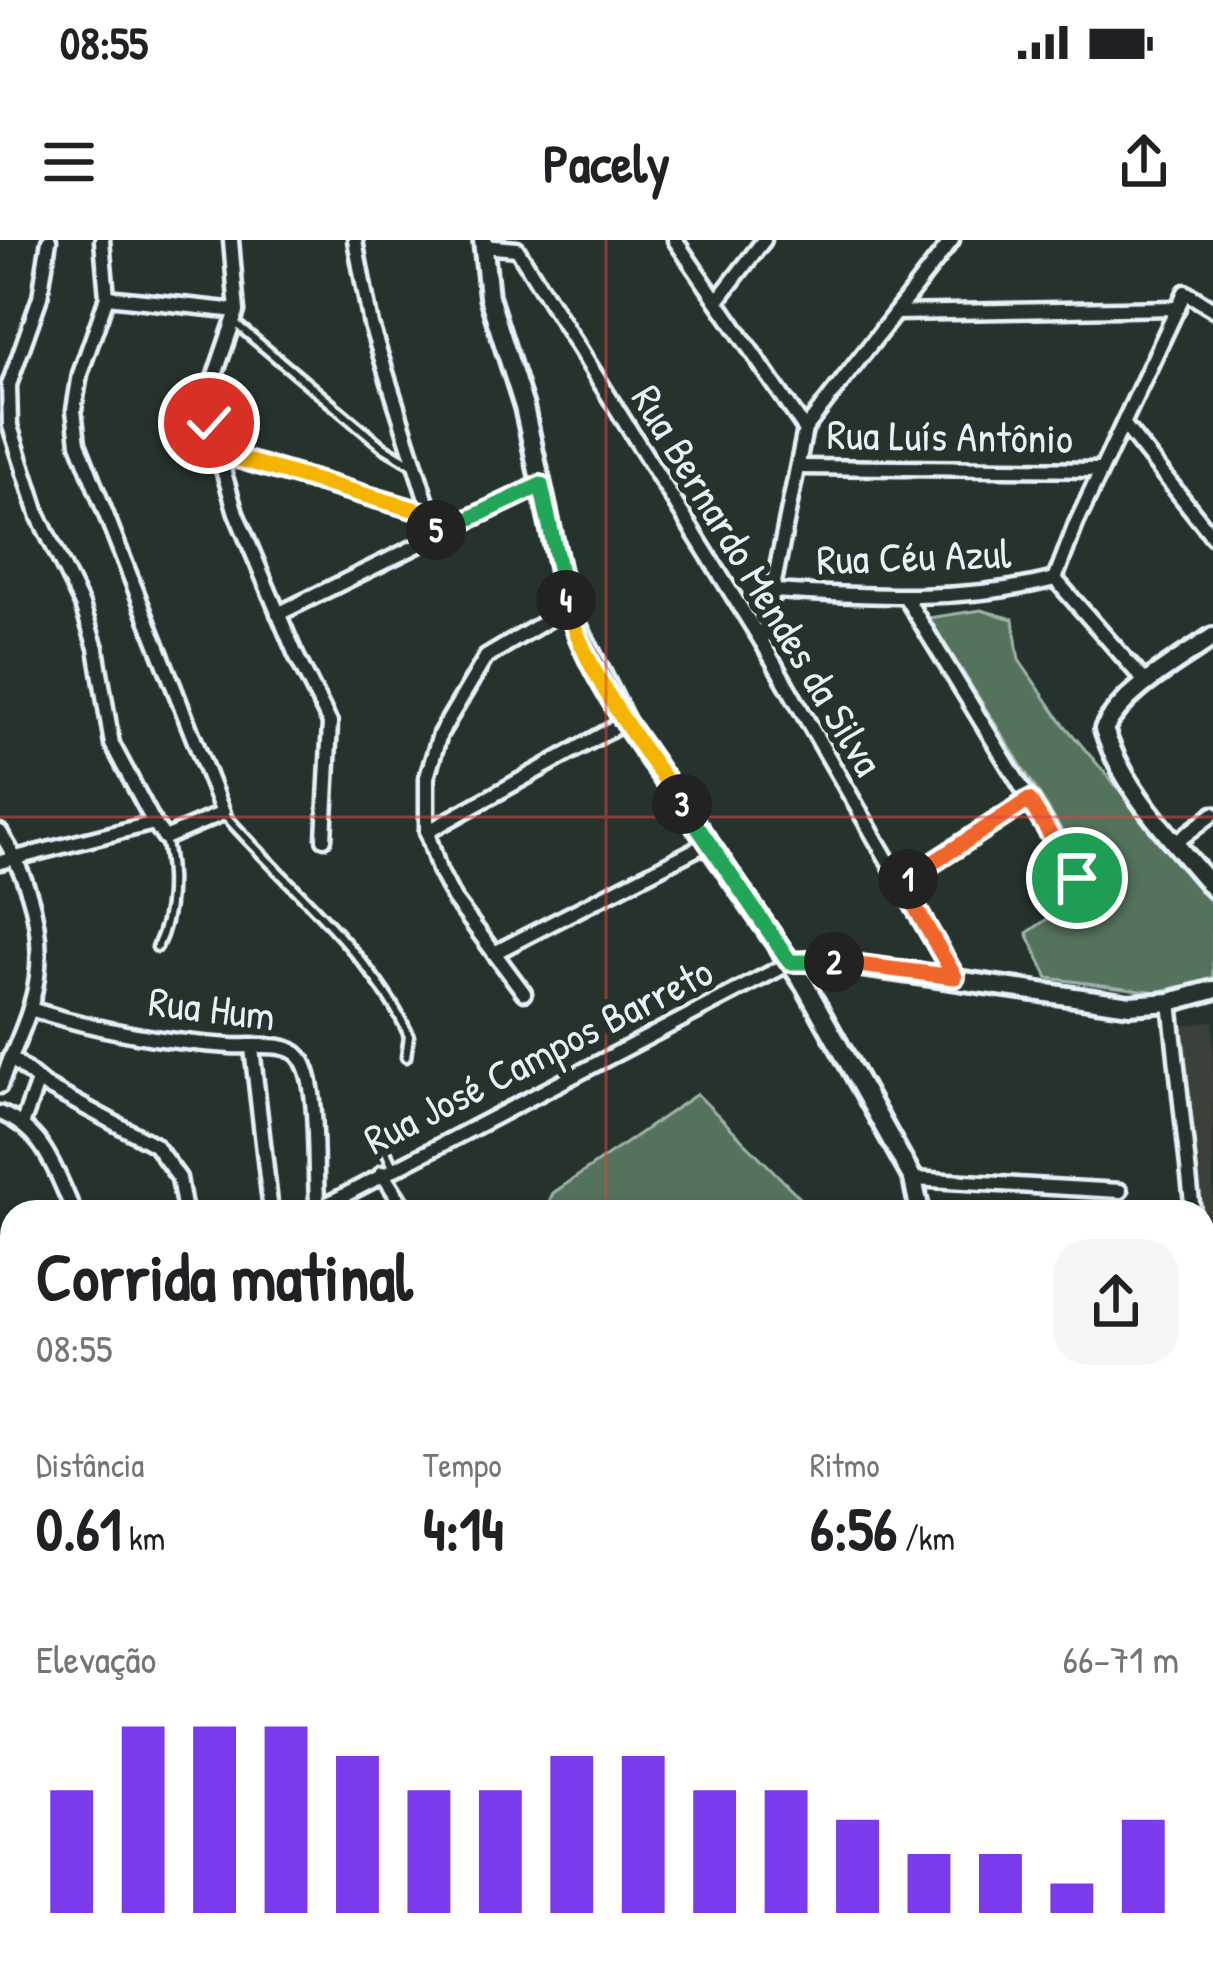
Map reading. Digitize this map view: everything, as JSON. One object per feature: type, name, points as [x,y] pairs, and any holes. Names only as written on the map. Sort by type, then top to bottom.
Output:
[{"type":"street","points":[[49,240],[40,297],[9,386],[10,426],[39,518],[82,604],[96,648],[112,744],[165,838],[223,813],[78,443],[74,410],[80,374],[107,297],[102,240]]},
{"type":"street","points":[[231,240],[236,317],[208,401],[216,452],[278,614],[330,723],[323,839]]},
{"type":"street","points":[[355,240],[371,325],[437,534]]},
{"type":"street","points":[[532,240],[517,249],[483,243],[489,297],[524,407],[568,608],[626,722],[790,962],[913,1179],[917,1200]]},
{"type":"street","name":"Rua Luís Antônio","points":[[675,240],[805,429]]},
{"type":"street","points":[[717,302],[764,240]]},
{"type":"street","points":[[762,642],[805,429],[952,240]]},
{"type":"street","name":"Rua Bernardo Mendes da Silva","points":[[517,249],[762,642],[955,977]]},
{"type":"street","points":[[1147,684],[1055,579],[1185,292],[1213,309]]},
{"type":"street","points":[[107,297],[236,317]]},
{"type":"street","points":[[896,313],[1178,308]]},
{"type":"street","points":[[1124,426],[1213,537]]},
{"type":"street","points":[[216,452],[430,514]]},
{"type":"street","name":"Rua Luís Antônio","points":[[798,467],[1101,470]]},
{"type":"street","points":[[278,614],[541,485]]},
{"type":"street","name":"Rua Céu Azul","points":[[774,591],[906,598],[998,591],[1055,579]]},
{"type":"street","points":[[906,598],[1077,878]]},
{"type":"street","points":[[524,993],[454,899],[439,870],[427,832],[427,777],[440,734],[486,657],[568,608]]},
{"type":"street","points":[[1213,637],[1147,684],[1110,717],[1104,729],[1126,780],[1213,888]]},
{"type":"street","points":[[427,832],[626,722]]},
{"type":"street","points":[[1175,843],[1213,814]]},
{"type":"street","points":[[0,862],[154,823]]},
{"type":"street","points":[[0,832],[16,857],[39,941],[30,1009],[0,1086]]},
{"type":"street","points":[[494,953],[708,843]]},
{"type":"street","points":[[790,962],[825,961],[955,977],[1130,1005],[1170,1002],[1213,991]]},
{"type":"street","name":"Rua José Campos Barreto","points":[[337,1200],[790,962]]},
{"type":"street","points":[[1170,1002],[1192,1200]]},
{"type":"street","name":"Rua Hum","points":[[30,1009],[135,1033],[252,1048],[284,1047],[299,1055],[315,1120],[317,1200]]},
{"type":"street","points":[[0,1032],[18,1036]]},
{"type":"street","points":[[252,1048],[270,1200]]},
{"type":"street","points":[[10,1057],[38,1081],[155,1145],[179,1178],[183,1200]]},
{"type":"street","points":[[23,1122],[38,1081]]},
{"type":"street","points":[[0,1113],[23,1122],[45,1151],[68,1200]]},
{"type":"street","points":[[387,1170],[401,1200]]},
{"type":"street","points":[[913,1179],[1120,1191]]},
{"type":"lane","points":[[236,317],[382,447],[412,465]]},
{"type":"lane","points":[[902,884],[1029,800]]},
{"type":"lane","points":[[223,813],[381,989],[409,1036],[406,1057]]},
{"type":"lane","points":[[157,947],[168,914],[170,865],[165,838]]},
{"type":"lane","points":[[375,1127],[387,1170]]},
{"type":"shaded area","points":[[1213,1021],[1213,1200],[1195,1200],[1183,1026]]},
{"type":"green space","points":[[981,610],[1013,619],[1019,660],[1061,721],[1213,901],[1213,979],[1156,992],[1048,978],[1027,933],[1096,885],[929,618]]},
{"type":"green space","points":[[697,1094],[802,1200],[550,1200],[553,1193]]},
{"type":"route","points":[[209,423],[216,452],[430,514],[437,534],[541,485],[568,608],[596,669],[626,722],[790,962],[825,961],[955,977],[902,884],[1029,800],[1077,878]]}]
